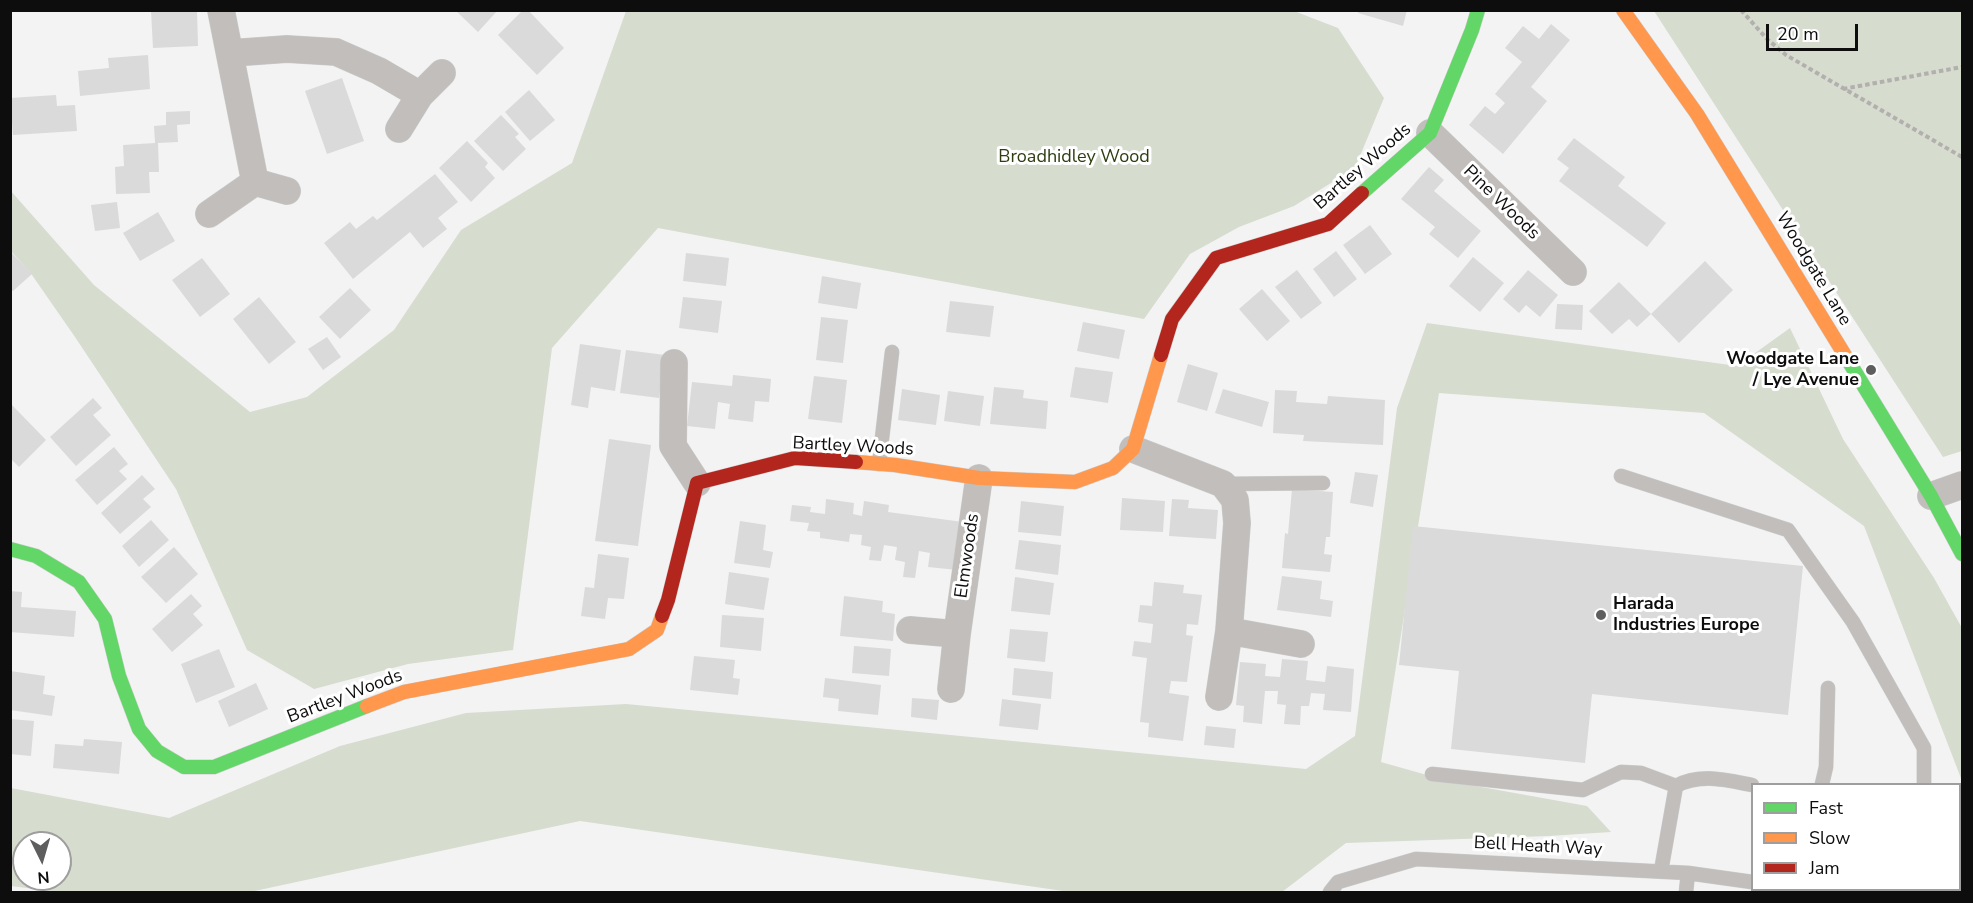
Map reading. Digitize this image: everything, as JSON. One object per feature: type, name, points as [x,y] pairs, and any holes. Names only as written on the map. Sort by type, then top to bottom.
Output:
[{"type":"street","points":[[221,10],[255,182]]},
{"type":"street","name":"Bartley Woods","points":[[10,549],[36,556],[79,582],[105,619],[119,676],[139,729],[158,751],[184,767],[214,767],[404,692],[629,649],[657,630],[668,600],[698,483],[795,458],[879,464],[979,478],[1075,482],[1113,468],[1133,449],[1172,319],[1216,258],[1328,224],[1430,133],[1478,10]]},
{"type":"street","name":"Woodgate Lane","points":[[1623,10],[1697,114],[1931,496],[1962,554]]},
{"type":"street","points":[[231,53],[287,48],[336,52],[379,71],[420,95]]},
{"type":"street","points":[[399,129],[420,95],[442,73]]},
{"type":"street","name":"Pine Woods","points":[[1430,133],[1573,272]]},
{"type":"street","points":[[255,182],[287,191]]},
{"type":"street","points":[[209,214],[255,182]]},
{"type":"street","points":[[674,363],[674,446],[698,483]]},
{"type":"street","points":[[1133,449],[1224,484],[1235,500],[1237,524],[1228,631],[1219,697]]},
{"type":"street","name":"Elmwoods","points":[[951,689],[979,478]]},
{"type":"street","points":[[1931,496],[1962,485]]},
{"type":"street","points":[[909,630],[957,634]]},
{"type":"street","points":[[1228,631],[1301,644]]},
{"type":"lane","points":[[879,464],[892,352]]},
{"type":"lane","points":[[1621,476],[1788,530],[1853,622],[1924,748],[1924,783]]},
{"type":"lane","points":[[1224,484],[1323,483]]},
{"type":"lane","points":[[1822,783],[1826,767],[1828,688]]},
{"type":"lane","points":[[1432,774],[1583,790],[1621,772],[1641,773],[1676,786],[1687,780],[1713,778],[1751,785]]},
{"type":"lane","points":[[1661,871],[1676,786]]},
{"type":"lane","name":"Bell Heath Way","points":[[1330,892],[1338,882],[1416,859],[1661,871],[1751,882]]},
{"type":"lane","points":[[1686,892],[1689,873]]},
{"type":"path","points":[[1741,10],[1786,56],[1962,157]]},
{"type":"path","points":[[1842,89],[1962,68]]},
{"type":"green space","name":"Broadhidley Wood","points":[[626,11],[1294,11],[1338,28],[1384,98],[1355,168],[1294,206],[1239,227],[1190,254],[1144,319],[658,228],[552,348],[513,650],[408,664],[314,689],[247,650],[176,489],[75,337],[32,275],[11,251],[10,190],[94,285],[250,412],[307,397],[394,330],[461,230],[572,163]]},
{"type":"green space","points":[[1654,11],[1962,11],[1962,451],[1943,457]]},
{"type":"green space","points":[[1427,323],[1737,366],[1790,328],[1843,439],[1934,578],[1962,628],[1962,781],[1864,526],[1704,413],[1439,393],[1381,762],[1448,781],[1587,806],[1611,832],[1346,843],[1282,892],[1070,892],[580,821],[250,892],[57,892],[49,891],[72,891],[72,831],[12,831],[11,886],[11,788],[169,818],[340,746],[466,713],[626,704],[1306,769],[1355,736],[1397,408]]},
{"type":"building","points":[[197,10],[198,46],[153,48],[151,11]]},
{"type":"building","points":[[455,10],[498,10],[478,32]]},
{"type":"building","points":[[523,10],[528,10],[564,48],[537,75],[498,35]]},
{"type":"building","points":[[1359,10],[1407,10],[1403,26],[1358,13]]},
{"type":"building","points":[[1551,24],[1570,40],[1531,87],[1547,101],[1503,154],[1469,125],[1485,106],[1495,114],[1505,103],[1495,94],[1522,62],[1505,48],[1523,26],[1539,39]]},
{"type":"building","points":[[148,55],[150,89],[80,96],[78,71],[109,68],[108,58]]},
{"type":"building","points":[[342,78],[364,141],[327,154],[305,91]]},
{"type":"building","points":[[529,90],[555,120],[530,141],[505,112]]},
{"type":"building","points":[[56,95],[57,106],[75,105],[77,131],[13,135],[10,98]]},
{"type":"building","points":[[190,111],[190,124],[177,125],[178,142],[158,143],[159,172],[149,172],[150,193],[116,194],[115,167],[124,166],[123,145],[155,143],[154,126],[166,125],[166,112]]},
{"type":"building","points":[[501,115],[519,134],[515,137],[526,149],[503,171],[474,141]]},
{"type":"building","points":[[1574,138],[1625,177],[1618,186],[1666,223],[1647,247],[1559,181],[1569,168],[1557,159]]},
{"type":"building","points":[[467,141],[488,163],[485,167],[495,178],[471,202],[439,168]]},
{"type":"building","points":[[1429,167],[1444,180],[1434,191],[1481,231],[1458,258],[1429,234],[1435,227],[1401,199]]},
{"type":"building","points":[[435,174],[458,202],[438,218],[447,229],[423,248],[410,232],[353,279],[324,243],[350,222],[356,229],[373,216],[377,220]]},
{"type":"building","points":[[117,202],[120,228],[95,231],[91,205]]},
{"type":"building","points":[[158,212],[175,241],[140,261],[123,233]]},
{"type":"building","points":[[1370,225],[1392,254],[1365,274],[1343,245]]},
{"type":"building","points":[[10,251],[32,274],[13,291],[10,289]]},
{"type":"building","points":[[1336,251],[1357,279],[1334,297],[1313,269]]},
{"type":"building","points":[[686,253],[729,258],[726,286],[683,281]]},
{"type":"building","points":[[1473,257],[1504,283],[1480,312],[1449,286]]},
{"type":"building","points":[[202,258],[230,294],[200,317],[172,280]]},
{"type":"building","points":[[1705,261],[1733,290],[1679,343],[1651,314]]},
{"type":"building","points":[[1297,270],[1322,303],[1301,319],[1275,287]]},
{"type":"building","points":[[1528,270],[1558,295],[1540,317],[1526,305],[1519,313],[1503,299]]},
{"type":"building","points":[[822,276],[861,283],[857,309],[818,303]]},
{"type":"building","points":[[1619,282],[1651,314],[1637,327],[1629,319],[1612,334],[1589,311]]},
{"type":"building","points":[[350,288],[371,310],[340,339],[319,317]]},
{"type":"building","points":[[1262,289],[1290,321],[1267,341],[1239,309]]},
{"type":"building","points":[[259,297],[296,342],[269,364],[233,319]]},
{"type":"building","points":[[683,297],[722,301],[718,333],[679,328]]},
{"type":"building","points":[[950,301],[994,306],[990,337],[946,332]]},
{"type":"building","points":[[1557,304],[1583,305],[1582,330],[1555,329]]},
{"type":"building","points":[[821,317],[848,320],[843,363],[816,360]]},
{"type":"building","points":[[1083,322],[1125,330],[1119,359],[1077,351]]},
{"type":"building","points":[[327,337],[341,357],[323,370],[308,349]]},
{"type":"building","points":[[580,344],[621,350],[615,391],[591,387],[588,408],[571,405]]},
{"type":"building","points":[[626,350],[665,355],[659,398],[620,393]]},
{"type":"building","points":[[1188,364],[1218,373],[1207,411],[1177,402]]},
{"type":"building","points":[[1075,367],[1113,372],[1108,403],[1070,397]]},
{"type":"building","points":[[733,375],[771,379],[769,402],[755,401],[753,422],[728,419],[730,404],[718,402],[715,429],[687,426],[692,382],[732,386]]},
{"type":"building","points":[[814,376],[847,380],[842,423],[808,419]]},
{"type":"building","points":[[994,387],[1024,390],[1023,398],[1048,401],[1046,429],[990,424]]},
{"type":"building","points":[[902,389],[940,395],[936,425],[898,420]]},
{"type":"building","points":[[1223,389],[1269,402],[1262,427],[1215,413]]},
{"type":"building","points":[[1275,390],[1297,391],[1296,402],[1327,404],[1328,396],[1385,400],[1383,445],[1303,441],[1304,435],[1273,433]]},
{"type":"building","points":[[948,391],[984,396],[980,426],[944,421]]},
{"type":"building","points":[[93,398],[102,408],[93,415],[111,435],[76,466],[50,437]]},
{"type":"building","points":[[12,405],[46,440],[19,467],[10,458]]},
{"type":"building","points":[[609,439],[651,445],[638,546],[595,541]]},
{"type":"building","points":[[114,447],[128,464],[119,471],[127,479],[97,505],[75,480]]},
{"type":"building","points":[[1355,472],[1378,475],[1373,507],[1350,503]]},
{"type":"building","points":[[142,475],[155,489],[143,499],[151,507],[120,534],[101,513]]},
{"type":"building","points":[[1292,489],[1333,492],[1330,537],[1326,537],[1324,554],[1332,555],[1330,572],[1282,568]]},
{"type":"building","points":[[1122,498],[1165,501],[1163,532],[1120,530]]},
{"type":"building","points":[[826,499],[854,503],[853,514],[862,516],[864,501],[889,505],[888,512],[963,522],[957,570],[928,567],[930,553],[919,551],[915,578],[903,577],[905,562],[895,560],[897,547],[884,545],[881,561],[869,560],[871,547],[861,545],[862,535],[850,534],[849,542],[820,538],[820,532],[807,531],[809,523],[790,521],[792,505],[811,507],[810,512],[825,514]]},
{"type":"building","points":[[1172,499],[1189,500],[1188,508],[1218,510],[1216,539],[1169,536]]},
{"type":"building","points":[[1021,501],[1064,506],[1061,536],[1018,532]]},
{"type":"building","points":[[151,520],[169,540],[139,567],[122,546]]},
{"type":"building","points":[[740,521],[766,525],[763,550],[773,552],[770,568],[734,563]]},
{"type":"building","name":"Harada Industries Europe","points":[[1413,526],[1803,566],[1788,715],[1592,694],[1585,763],[1451,749],[1459,671],[1399,665]]},
{"type":"building","points":[[1019,540],[1061,545],[1058,575],[1015,569]]},
{"type":"building","points":[[174,547],[198,574],[166,603],[141,577]]},
{"type":"building","points":[[598,554],[629,558],[624,599],[608,598],[605,619],[581,616],[585,587],[594,588]]},
{"type":"building","points":[[729,572],[769,578],[764,610],[725,604]]},
{"type":"building","points":[[1282,576],[1322,581],[1320,599],[1333,601],[1331,617],[1277,610]]},
{"type":"building","points":[[1015,577],[1054,583],[1050,615],[1011,611]]},
{"type":"building","points":[[1154,582],[1184,585],[1183,593],[1202,595],[1198,625],[1187,624],[1186,635],[1193,636],[1187,682],[1171,681],[1169,693],[1189,696],[1183,741],[1148,737],[1149,723],[1140,722],[1147,658],[1132,656],[1134,641],[1151,643],[1153,624],[1138,622],[1140,605],[1152,606]]},
{"type":"building","points":[[10,591],[22,592],[21,607],[76,611],[74,637],[10,632]]},
{"type":"building","points":[[191,594],[202,606],[193,614],[203,625],[172,652],[152,629]]},
{"type":"building","points":[[844,596],[883,601],[882,612],[895,614],[893,641],[840,636]]},
{"type":"building","points":[[722,615],[764,618],[761,651],[720,647]]},
{"type":"building","points":[[1010,629],[1048,632],[1045,662],[1007,658]]},
{"type":"building","points":[[854,646],[891,649],[889,676],[852,673]]},
{"type":"building","points":[[219,649],[235,687],[196,703],[181,664]]},
{"type":"building","points":[[694,656],[735,660],[733,678],[740,679],[738,695],[690,690]]},
{"type":"building","points":[[1282,659],[1308,661],[1306,680],[1325,682],[1327,666],[1354,669],[1351,712],[1323,710],[1325,694],[1311,693],[1309,706],[1301,706],[1300,725],[1284,724],[1286,705],[1277,704],[1278,691],[1265,691],[1262,724],[1243,722],[1244,706],[1236,705],[1240,662],[1266,664],[1265,676],[1280,677]]},
{"type":"building","points":[[1014,668],[1053,672],[1051,699],[1012,695]]},
{"type":"building","points":[[10,671],[45,676],[43,694],[55,696],[52,716],[10,710]]},
{"type":"building","points":[[825,678],[881,685],[878,715],[838,711],[839,699],[823,697]]},
{"type":"building","points":[[256,683],[268,709],[229,727],[218,701]]},
{"type":"building","points":[[912,698],[939,700],[937,720],[911,717]]},
{"type":"building","points":[[1002,699],[1041,704],[1038,730],[999,726]]},
{"type":"building","points":[[10,719],[34,721],[31,756],[10,754]]},
{"type":"building","points":[[1206,726],[1236,729],[1234,748],[1204,745]]},
{"type":"building","points":[[84,739],[122,742],[119,774],[53,768],[55,744],[83,746]]},
{"type":"traffic: fast","points":[[1362,193],[1430,133],[1478,10]]},
{"type":"traffic: fast","points":[[1846,357],[1931,496],[1962,554]]},
{"type":"traffic: fast","points":[[10,549],[36,556],[79,582],[105,619],[119,676],[139,729],[157,751],[184,767],[214,767],[367,706]]},
{"type":"traffic: slow","points":[[1623,10],[1697,114],[1846,357]]},
{"type":"traffic: slow","points":[[856,462],[895,465],[979,478],[1075,482],[1113,468],[1133,449],[1161,355]]},
{"type":"traffic: slow","points":[[367,706],[404,692],[629,649],[657,630],[662,616]]},
{"type":"traffic: jam","points":[[1161,355],[1172,319],[1216,258],[1328,224],[1362,193]]},
{"type":"traffic: jam","points":[[662,616],[697,483],[795,458],[856,462]]},
{"type":"place","name":"Woodgate Lane / Lye Avenue","points":[[1871,370]]},
{"type":"place","name":"Harada Industries Europe","points":[[1601,615]]}]
